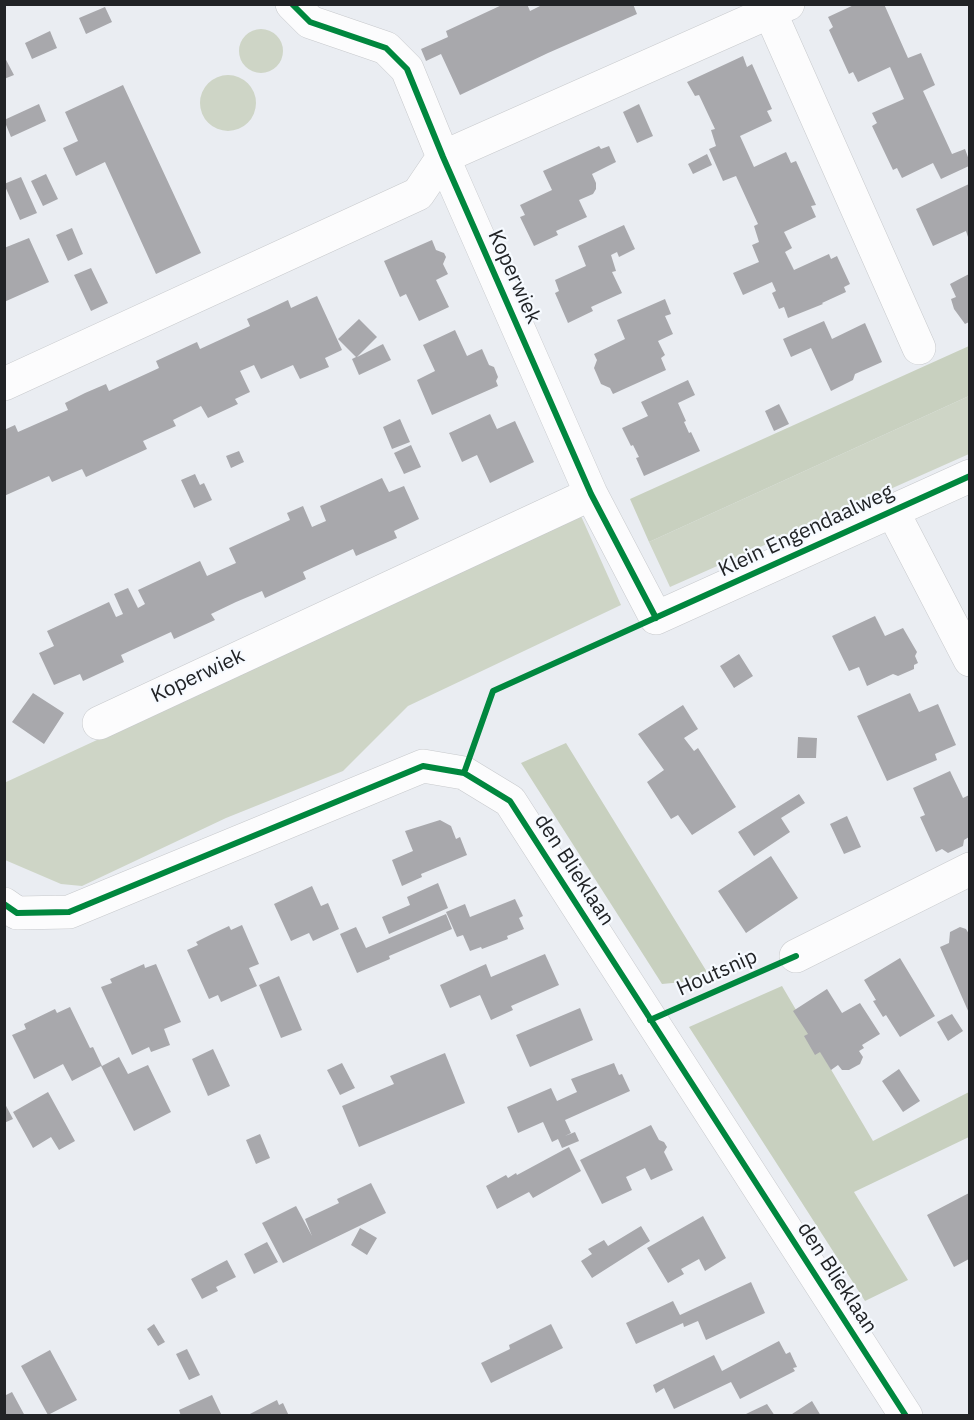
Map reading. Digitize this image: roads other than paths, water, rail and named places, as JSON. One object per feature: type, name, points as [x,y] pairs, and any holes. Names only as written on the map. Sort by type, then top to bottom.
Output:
[{"type":"street","name":"Koperwiek","points":[[292,4],[310,22],[386,48],[407,69],[443,157],[591,494],[656,618]]},
{"type":"street","points":[[4,384],[418,194],[443,157],[779,8],[919,348]]},
{"type":"street","name":"Klein Engendaalweg","points":[[656,618],[969,476]]},
{"type":"street","name":"Koperwiek","points":[[99,723],[591,494]]},
{"type":"street","points":[[892,510],[969,660]]},
{"type":"street","name":"den Blieklaan","points":[[9,916],[69,912],[423,766],[464,773],[510,801],[906,1416]]},
{"type":"street","points":[[796,956],[969,869]]}]
